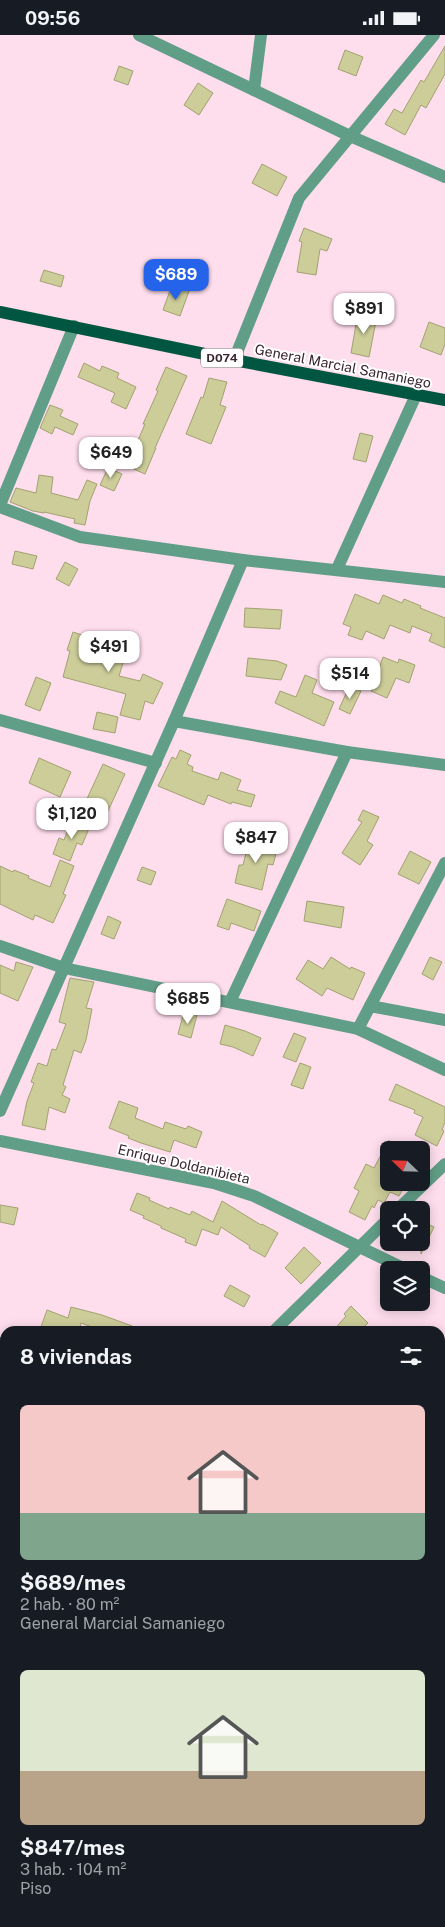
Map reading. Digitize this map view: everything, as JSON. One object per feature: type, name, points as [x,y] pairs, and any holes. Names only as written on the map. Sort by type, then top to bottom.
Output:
[{"type":"main road","name":"General Marcial Samaniego","points":[[0,312],[234,360],[445,400]]},
{"type":"street","points":[[140,35],[350,136],[445,177]]},
{"type":"street","points":[[254,90],[261,35]]},
{"type":"street","points":[[234,360],[299,198],[434,35]]},
{"type":"street","points":[[74,326],[0,506],[80,537],[243,560],[445,582]]},
{"type":"street","points":[[337,569],[416,395]]},
{"type":"street","points":[[0,1111],[156,763],[243,560]]},
{"type":"street","points":[[0,720],[156,763]]},
{"type":"street","points":[[174,721],[347,752],[445,765]]},
{"type":"street","points":[[230,1002],[347,752]]},
{"type":"street","points":[[358,1029],[445,863]]},
{"type":"street","points":[[0,946],[64,968],[358,1029],[445,1071]]},
{"type":"street","points":[[370,1006],[445,1020]]},
{"type":"street","name":"Enrique Doldanibieta","points":[[0,1141],[214,1183],[254,1196],[388,1261]]},
{"type":"street","points":[[406,1201],[445,1164]]},
{"type":"street","points":[[279,1326],[380,1226]]},
{"type":"street","points":[[430,1281],[445,1288]]},
{"type":"building","points":[[445,46],[445,74],[426,108],[421,105],[405,135],[385,124],[394,109],[402,113],[421,80],[424,82]]},
{"type":"building","points":[[345,50],[363,57],[356,76],[338,69]]},
{"type":"building","points":[[119,66],[133,71],[128,85],[114,80]]},
{"type":"building","points":[[198,83],[213,93],[199,115],[184,105]]},
{"type":"building","points":[[262,164],[287,177],[277,196],[252,183]]},
{"type":"building","points":[[304,228],[332,239],[327,251],[320,249],[316,275],[297,272],[302,242],[299,241]]},
{"type":"building","points":[[44,270],[64,276],[61,287],[40,281]]},
{"type":"building","points":[[172,285],[189,291],[180,316],[163,310]]},
{"type":"building","points":[[358,313],[377,316],[369,357],[351,353]]},
{"type":"building","points":[[429,322],[445,328],[445,344],[441,355],[420,347]]},
{"type":"building","points":[[84,363],[100,371],[102,366],[119,373],[117,378],[136,387],[126,409],[111,402],[115,393],[78,377]]},
{"type":"building","points":[[166,367],[187,376],[145,474],[127,466]]},
{"type":"building","points":[[209,378],[227,382],[220,405],[226,407],[211,444],[186,434],[201,397],[203,398]]},
{"type":"building","points":[[50,405],[63,410],[60,416],[78,424],[73,435],[55,427],[52,434],[40,428]]},
{"type":"building","points":[[360,433],[373,436],[366,462],[353,459]]},
{"type":"building","points":[[108,468],[122,474],[114,491],[100,485]]},
{"type":"building","points":[[39,475],[53,477],[51,493],[78,500],[87,480],[97,484],[90,501],[85,525],[74,523],[75,519],[33,511],[10,502],[16,488],[36,493]]},
{"type":"building","points":[[15,551],[37,556],[33,569],[12,564]]},
{"type":"building","points":[[65,562],[78,569],[69,586],[56,579]]},
{"type":"building","points":[[355,594],[379,604],[383,595],[402,603],[404,599],[445,618],[445,648],[429,641],[432,634],[412,626],[410,633],[390,625],[384,639],[366,631],[362,640],[348,635],[351,627],[343,624]]},
{"type":"building","points":[[245,608],[282,610],[280,629],[244,627]]},
{"type":"building","points":[[73,632],[127,650],[119,676],[140,681],[143,674],[163,683],[153,704],[145,701],[140,720],[120,715],[126,694],[63,677],[70,651],[67,650]]},
{"type":"building","points":[[383,657],[398,663],[399,659],[415,665],[409,683],[396,678],[387,698],[371,691]]},
{"type":"building","points":[[248,658],[277,661],[287,665],[281,680],[246,676]]},
{"type":"building","points":[[305,675],[317,680],[312,693],[334,702],[324,726],[275,703],[280,691],[296,697]]},
{"type":"building","points":[[36,677],[51,683],[40,711],[25,705]]},
{"type":"building","points":[[350,685],[361,691],[350,714],[339,709]]},
{"type":"building","points":[[97,712],[118,717],[115,733],[93,729]]},
{"type":"building","points":[[180,750],[191,755],[187,764],[193,767],[192,771],[218,780],[221,772],[241,780],[237,790],[255,795],[251,807],[232,802],[231,804],[208,795],[204,805],[158,786],[172,757],[176,759]]},
{"type":"building","points":[[39,758],[71,772],[60,797],[29,783]]},
{"type":"building","points":[[103,764],[125,774],[108,811],[86,801]]},
{"type":"building","points":[[363,810],[379,817],[367,841],[373,845],[360,865],[342,853],[362,822],[358,820]]},
{"type":"building","points":[[72,819],[90,826],[82,845],[77,843],[70,861],[53,854],[59,838],[64,840]]},
{"type":"building","points":[[250,838],[278,846],[273,865],[268,864],[262,890],[235,883],[239,865],[243,865]]},
{"type":"building","points":[[410,851],[431,862],[419,884],[398,874]]},
{"type":"building","points":[[60,860],[74,866],[63,894],[66,895],[53,923],[35,915],[33,920],[0,904],[0,866],[29,876],[28,878],[50,887]]},
{"type":"building","points":[[142,867],[156,872],[151,885],[137,880]]},
{"type":"building","points":[[227,899],[261,911],[254,931],[231,923],[229,930],[217,926]]},
{"type":"building","points":[[307,901],[344,907],[341,928],[304,921]]},
{"type":"building","points":[[108,916],[121,922],[114,939],[101,934]]},
{"type":"building","points":[[331,957],[350,969],[351,967],[365,973],[353,1000],[327,988],[322,996],[296,979],[308,960],[323,969]]},
{"type":"building","points":[[430,957],[442,962],[433,980],[422,974]]},
{"type":"building","points":[[16,962],[33,967],[18,1001],[0,993],[0,965],[14,971]]},
{"type":"building","points":[[70,978],[94,982],[86,1008],[92,1009],[86,1040],[81,1053],[74,1050],[63,1085],[66,1087],[62,1095],[70,1099],[65,1113],[49,1107],[45,1130],[22,1125],[27,1101],[34,1083],[31,1082],[38,1063],[47,1066],[52,1049],[56,1050],[66,1024],[59,1022]]},
{"type":"building","points":[[184,1012],[197,1015],[191,1038],[178,1034]]},
{"type":"building","points":[[225,1025],[261,1038],[253,1056],[233,1047],[220,1044]]},
{"type":"building","points":[[294,1033],[306,1038],[296,1062],[283,1057]]},
{"type":"building","points":[[300,1063],[311,1067],[303,1089],[291,1085]]},
{"type":"building","points":[[396,1084],[445,1107],[445,1122],[442,1130],[444,1131],[437,1146],[415,1135],[423,1117],[414,1113],[415,1110],[389,1100]]},
{"type":"building","points":[[119,1101],[138,1108],[135,1118],[163,1129],[165,1122],[186,1129],[188,1126],[202,1132],[196,1148],[174,1140],[170,1152],[128,1138],[129,1136],[109,1128]]},
{"type":"building","points":[[380,1157],[380,1191],[402,1191],[399,1196],[390,1192],[385,1201],[378,1200],[374,1208],[372,1206],[365,1220],[349,1212],[359,1191],[354,1188],[366,1164],[374,1168]]},
{"type":"building","points":[[137,1193],[169,1209],[170,1207],[190,1215],[192,1211],[213,1222],[222,1201],[278,1233],[265,1257],[249,1248],[250,1246],[221,1227],[218,1235],[202,1229],[196,1246],[185,1242],[186,1239],[161,1228],[161,1226],[143,1218],[144,1216],[130,1210]]},
{"type":"building","points":[[0,1205],[18,1208],[14,1225],[0,1222]]},
{"type":"building","points":[[430,1225],[434,1227],[430,1235]]},
{"type":"building","points":[[304,1247],[321,1263],[301,1284],[285,1268]]},
{"type":"building","points":[[230,1285],[250,1296],[244,1307],[224,1296]]},
{"type":"building","points":[[351,1306],[368,1323],[365,1326],[337,1326],[346,1316],[344,1314]]},
{"type":"building","points":[[71,1307],[102,1315],[132,1326],[89,1326],[81,1323],[80,1326],[41,1326],[47,1310],[68,1318]]}]
